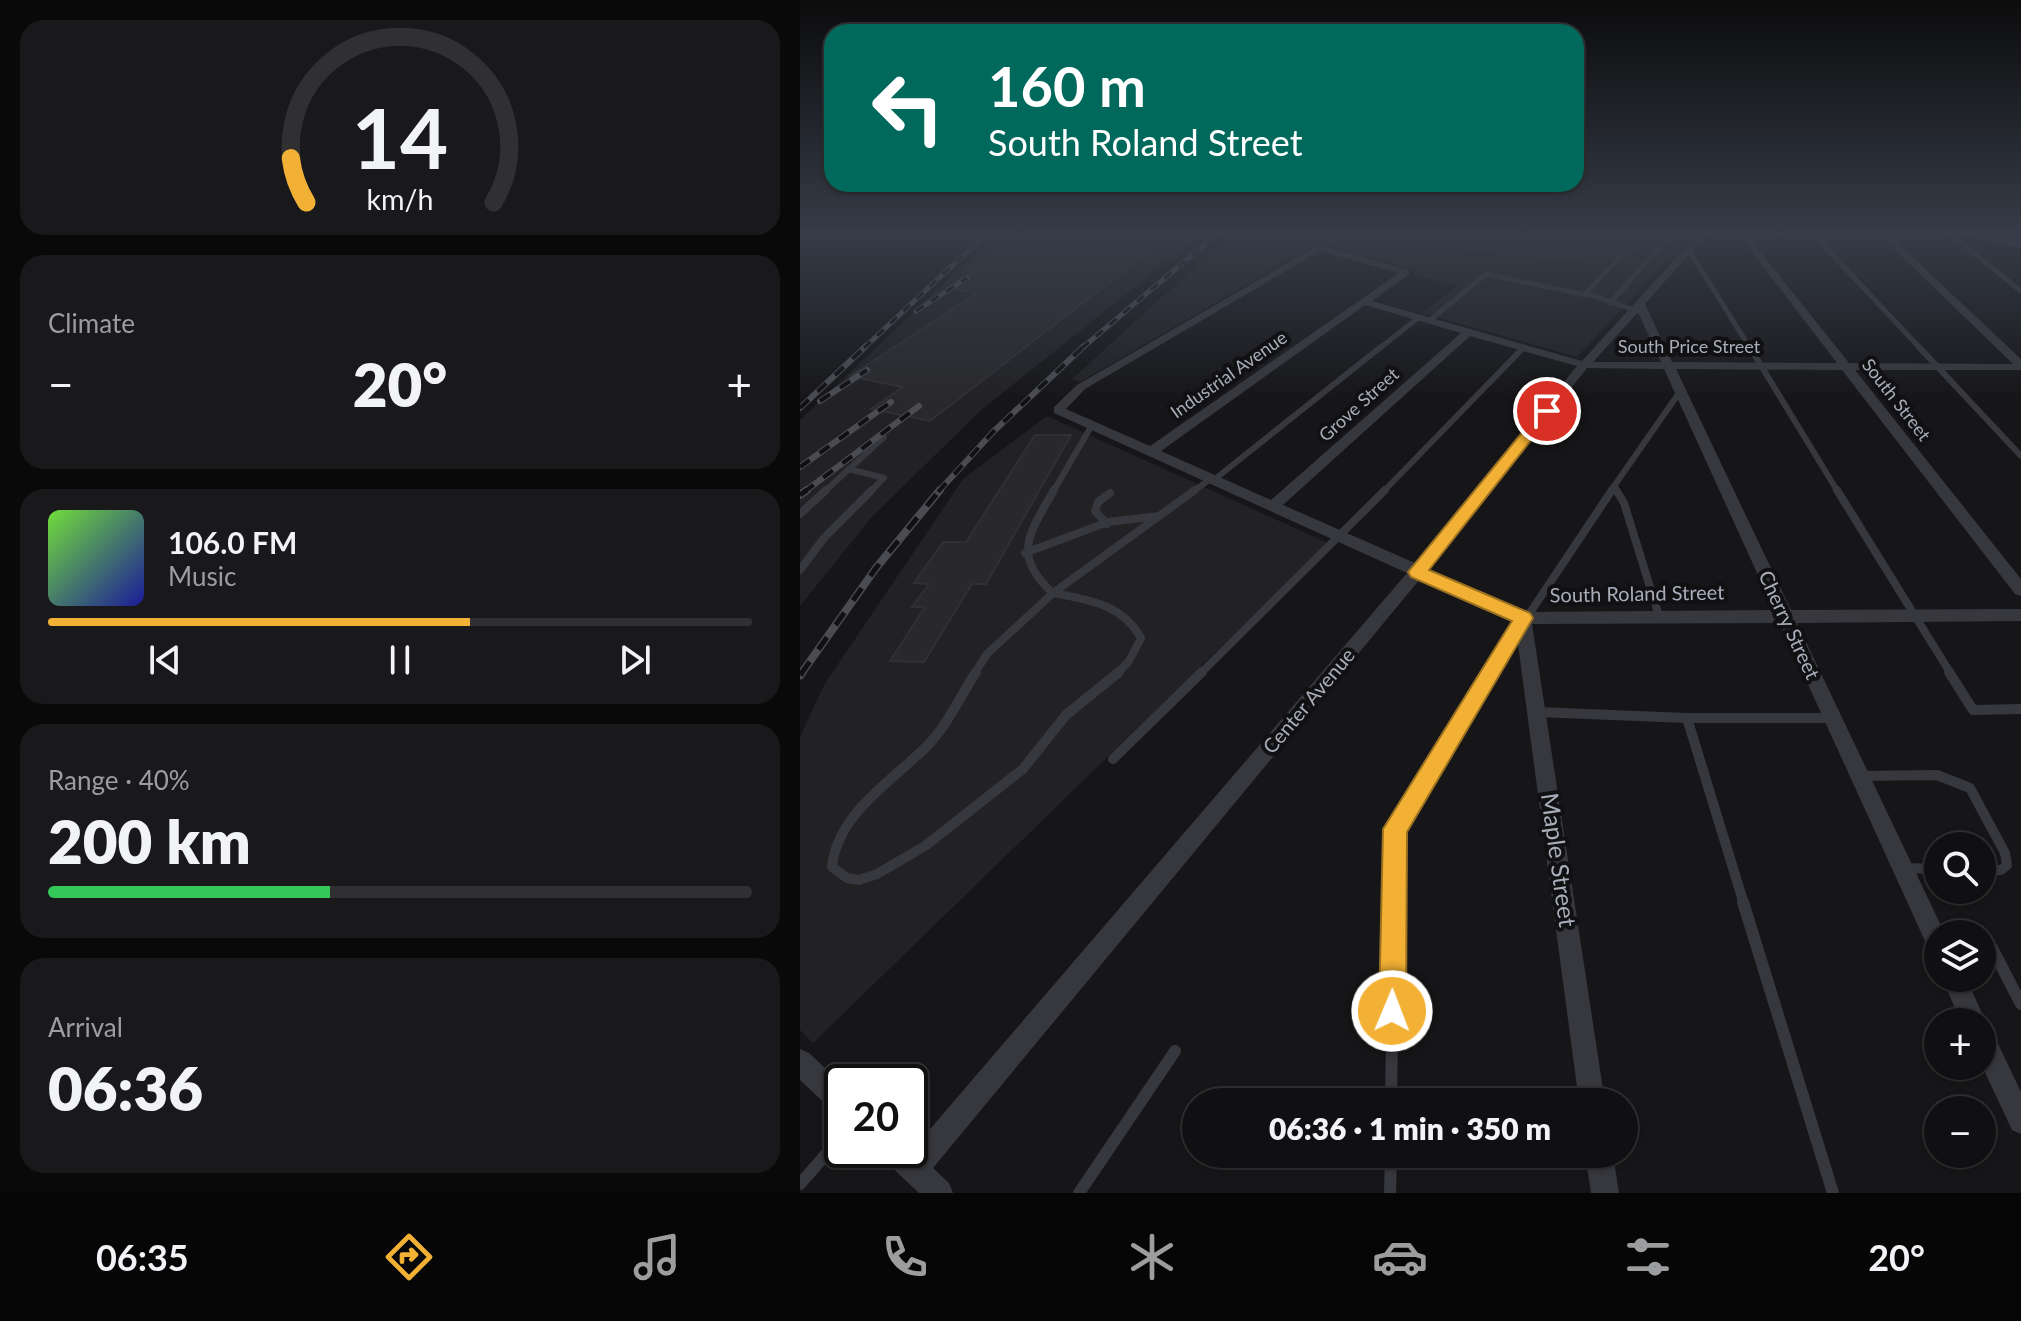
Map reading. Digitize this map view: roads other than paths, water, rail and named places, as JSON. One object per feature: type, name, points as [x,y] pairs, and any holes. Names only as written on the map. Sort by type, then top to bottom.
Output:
[{"type":"street","name":"South Roland Street","points":[[1248,290],[1081,387],[1058,410],[1523,618],[2021,615]]},
{"type":"street","name":"Industrial Avenue","points":[[1151,452],[1382,290]]},
{"type":"street","name":"Center Avenue","points":[[928,1132],[1417,572],[1584,365],[1655,290]]},
{"type":"street","name":"South Street","points":[[1787,290],[2021,590]]},
{"type":"street","points":[[1941,290],[2021,366]]},
{"type":"street","name":"South Price Street","points":[[1365,302],[1584,365],[2021,366]]},
{"type":"street","name":"Cherry Street","points":[[1639,309],[1670,365],[1783,615],[1928,920]]},
{"type":"street","name":"Grove Street","points":[[1274,505],[1468,332]]},
{"type":"street","name":"Maple Street","points":[[1523,618],[1590,1088]]},
{"type":"street","points":[[800,1062],[824,1085]]},
{"type":"street","points":[[1996,1068],[2021,1121]]},
{"type":"street","points":[[913,1168],[939,1193]]},
{"type":"street","points":[[1601,1168],[1605,1193]]},
{"type":"lane","points":[[1092,425],[1032,529],[1025,553],[1029,569],[1053,593],[1112,607],[1130,618],[1141,638],[1130,660],[1066,715],[1040,752],[1004,789],[896,866],[859,880],[844,878],[832,867],[834,847],[867,801],[931,742],[987,654],[1053,593],[1213,479],[1464,290]]},
{"type":"lane","points":[[1561,290],[1639,309]]},
{"type":"lane","points":[[1586,295],[1591,290]]},
{"type":"lane","points":[[1610,303],[1622,290]]},
{"type":"lane","points":[[1713,290],[1973,710],[2021,709]]},
{"type":"lane","points":[[1865,290],[2021,456]]},
{"type":"lane","points":[[1113,759],[1340,536],[1523,348]]},
{"type":"lane","points":[[1391,1088],[1395,829],[1523,618],[1681,390]]},
{"type":"lane","points":[[800,514],[884,437]]},
{"type":"lane","points":[[800,570],[824,538],[884,478],[849,469]]},
{"type":"lane","points":[[1614,486],[1624,503],[1659,616]]},
{"type":"lane","points":[[1107,524],[1095,515],[1094,510],[1099,500],[1110,493]]},
{"type":"lane","points":[[1025,553],[1142,514],[1160,516]]},
{"type":"lane","points":[[1537,712],[1687,718],[1832,718]]},
{"type":"lane","points":[[1687,718],[1833,1193]]},
{"type":"lane","points":[[1859,776],[1937,775],[1970,788],[1994,832]]},
{"type":"lane","points":[[1996,836],[2005,853],[2007,865],[1996,870]]},
{"type":"lane","points":[[1902,868],[1924,869]]},
{"type":"lane","points":[[1996,956],[2021,1004]]},
{"type":"lane","points":[[1079,1193],[1175,1051]]},
{"type":"lane","points":[[800,1184],[824,1157]]},
{"type":"lane","points":[[1390,1193],[1391,1168]]},
{"type":"railway","points":[[864,348],[926,290]]},
{"type":"railway","points":[[916,311],[949,290]]},
{"type":"railway","points":[[1082,348],[1151,290]]},
{"type":"railway","points":[[800,408],[866,346]]},
{"type":"railway","points":[[938,492],[993,432],[1084,346]]},
{"type":"railway","points":[[820,401],[867,370]]},
{"type":"railway","points":[[800,467],[891,402]]},
{"type":"railway","points":[[804,492],[919,406]]},
{"type":"railway","points":[[800,495],[807,490]]},
{"type":"railway","points":[[801,674],[876,568],[940,490]]}]
